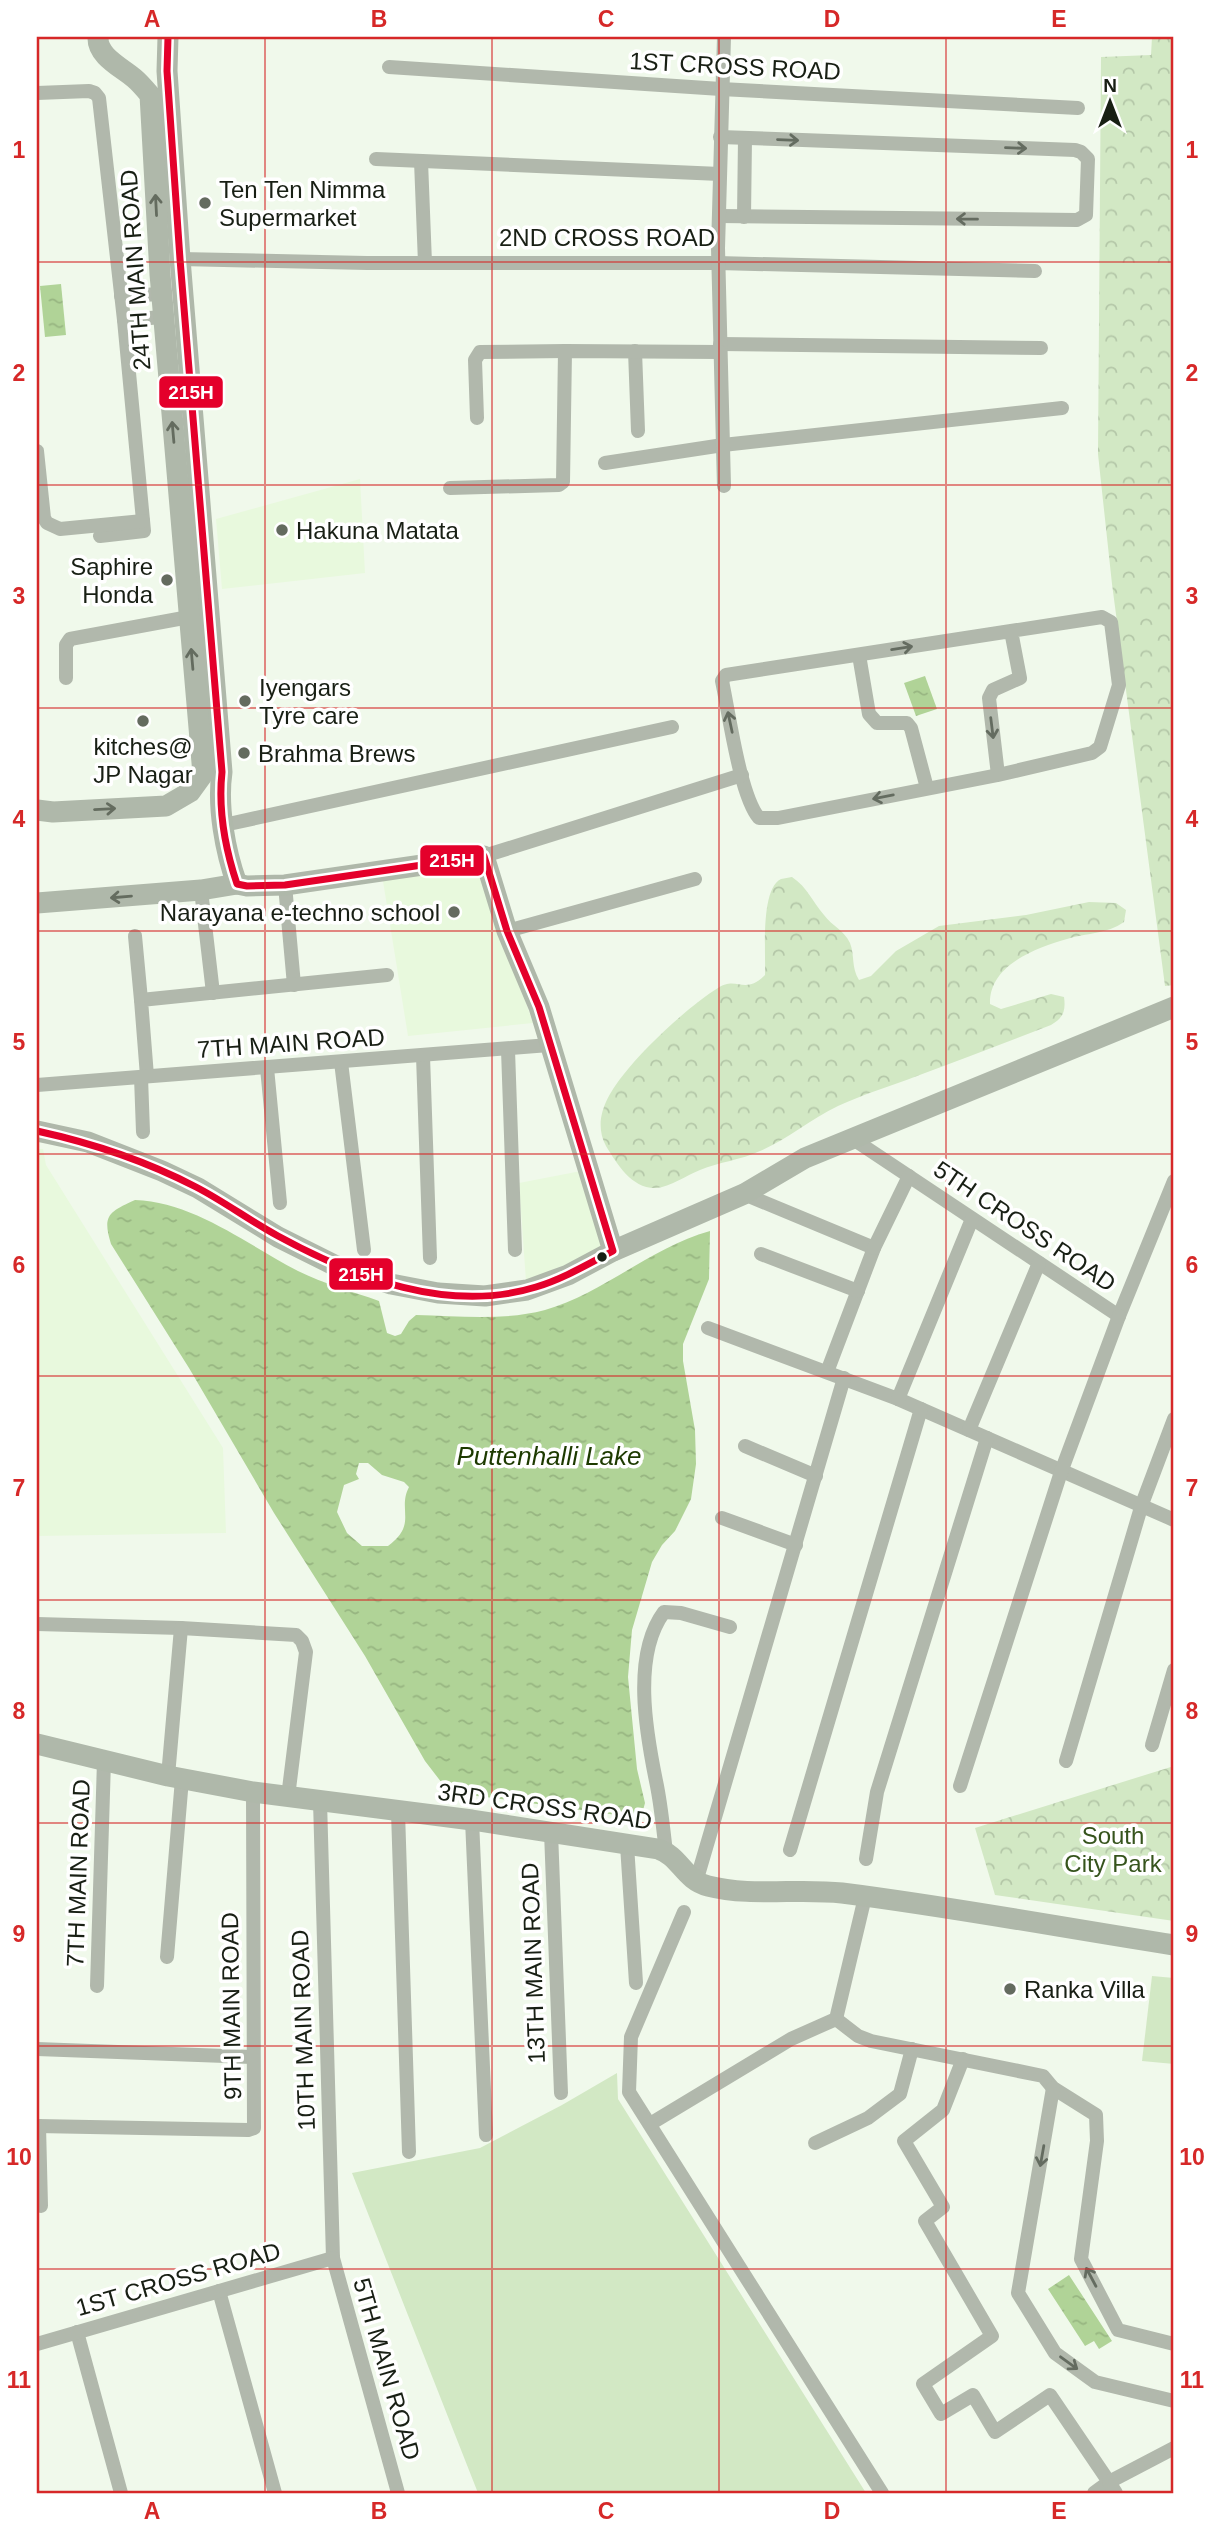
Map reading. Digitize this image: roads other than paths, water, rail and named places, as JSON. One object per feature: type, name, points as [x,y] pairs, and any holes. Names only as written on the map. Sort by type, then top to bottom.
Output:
[{"type":"street","name":"24TH MAIN ROAD","points":[[98,37],[97,43],[110,61],[135,79],[150,95],[161,294],[189,617],[228,860],[237,884]]},
{"type":"street","name":"24TH MAIN ROAD","points":[[169,37],[167,71],[215,779]]},
{"type":"street","points":[[724,37],[718,263],[724,486]]},
{"type":"street","name":"1ST CROSS ROAD","points":[[389,67],[721,89],[1078,108]]},
{"type":"street","points":[[37,93],[89,91],[99,98],[144,521],[144,531],[100,536]]},
{"type":"street","points":[[719,216],[1077,220],[1086,215],[1088,159],[1082,152],[1075,150],[720,137]]},
{"type":"street","points":[[744,217],[745,138]]},
{"type":"street","points":[[376,159],[720,174]]},
{"type":"street","points":[[421,161],[425,263]]},
{"type":"street","name":"2ND CROSS ROAD","points":[[180,259],[425,263],[718,263],[1035,271]]},
{"type":"street","points":[[121,296],[161,294]]},
{"type":"street","points":[[124,320],[163,317]]},
{"type":"street","points":[[477,418],[475,360],[480,352],[720,348],[1041,348]]},
{"type":"street","points":[[450,488],[559,485],[563,482],[565,351]]},
{"type":"street","points":[[635,351],[638,430]]},
{"type":"street","points":[[605,463],[723,444],[1062,408]]},
{"type":"street","points":[[37,450],[44,518],[53,527],[144,521]]},
{"type":"street","points":[[66,678],[66,645],[71,639],[189,617]]},
{"type":"street","points":[[1102,617],[1111,622],[1119,685],[1100,747],[1092,753],[998,775],[778,818],[760,818],[752,810],[742,775],[723,676],[859,655],[1102,617]]},
{"type":"street","points":[[998,775],[989,693],[1020,678],[1011,631]]},
{"type":"street","points":[[859,655],[869,714],[877,723],[907,723],[911,728],[928,788]]},
{"type":"street","points":[[224,825],[672,727]]},
{"type":"street","points":[[37,903],[201,890],[237,884],[285,885],[484,856],[742,775]]},
{"type":"street","points":[[37,810],[53,812],[166,806],[215,779]]},
{"type":"street","points":[[484,856],[507,931],[539,1007],[613,1251]]},
{"type":"street","points":[[507,931],[695,879]]},
{"type":"street","points":[[285,885],[294,985]]},
{"type":"street","points":[[201,890],[213,993]]},
{"type":"street","points":[[135,936],[141,1000],[143,1132]]},
{"type":"street","points":[[141,1000],[387,975]]},
{"type":"street","points":[[37,1130],[88,1142],[162,1171],[198,1188],[278,1237],[334,1265],[391,1284],[439,1293],[485,1296],[527,1290],[568,1275],[613,1251],[744,1194],[805,1158],[1174,1007]]},
{"type":"street","name":"7TH MAIN ROAD","points":[[37,1085],[549,1045]]},
{"type":"street","points":[[508,1050],[515,1250]]},
{"type":"street","points":[[423,1056],[430,1258]]},
{"type":"street","points":[[341,1062],[364,1250]]},
{"type":"street","points":[[267,1068],[280,1203]]},
{"type":"street","name":"5TH CROSS ROAD","points":[[853,1139],[1119,1316],[1174,1181]]},
{"type":"street","points":[[827,1372],[874,1248],[909,1176]]},
{"type":"street","points":[[744,1194],[874,1248]]},
{"type":"street","points":[[898,1399],[972,1219]]},
{"type":"street","points":[[761,1254],[858,1291]]},
{"type":"street","points":[[969,1430],[1039,1263]]},
{"type":"street","points":[[960,1786],[1062,1472],[1119,1316]]},
{"type":"street","points":[[708,1328],[898,1399],[1174,1520]]},
{"type":"street","points":[[844,1378],[696,1882],[720,1888],[815,1891],[865,1896],[1174,1945]]},
{"type":"street","points":[[790,1850],[922,1409]]},
{"type":"street","points":[[1066,1761],[1142,1504],[1174,1419]]},
{"type":"street","points":[[866,1859],[877,1792],[987,1438]]},
{"type":"street","points":[[745,1446],[816,1476]]},
{"type":"street","points":[[722,1518],[796,1545]]},
{"type":"street","points":[[666,1852],[657,1782],[651,1763],[645,1700],[647,1651],[656,1623],[664,1612],[681,1613],[730,1627]]},
{"type":"street","points":[[37,1624],[181,1628],[296,1635],[302,1641],[306,1652],[288,1797]]},
{"type":"street","points":[[167,1957],[181,1628]]},
{"type":"street","points":[[1152,1745],[1174,1670]]},
{"type":"street","points":[[37,1744],[104,1761]]},
{"type":"street","name":"7TH MAIN ROAD","points":[[97,1986],[104,1761]]},
{"type":"street","name":"3RD CROSS ROAD","points":[[104,1761],[253,1793],[472,1820],[666,1852],[696,1882]]},
{"type":"street","name":"9TH MAIN ROAD","points":[[38,2126],[254,2128],[253,1793]]},
{"type":"street","name":"10TH MAIN ROAD","points":[[320,1801],[332,2258]]},
{"type":"street","points":[[398,1812],[409,2152]]},
{"type":"street","points":[[472,1820],[486,2135]]},
{"type":"street","name":"13TH MAIN ROAD","points":[[551,1832],[561,2094]]},
{"type":"street","points":[[627,1845],[636,1983]]},
{"type":"street","points":[[835,2019],[865,1896]]},
{"type":"street","points":[[684,1912],[631,2036],[629,2092],[883,2493]]},
{"type":"street","points":[[835,2019],[858,2036],[1043,2076],[1053,2088],[1096,2115],[1097,2141],[1081,2259],[1118,2330],[1174,2344]]},
{"type":"street","points":[[650,2124],[791,2039],[835,2019]]},
{"type":"street","points":[[37,2049],[252,2057]]},
{"type":"street","points":[[814,2143],[868,2118],[900,2094],[912,2049]]},
{"type":"street","points":[[963,2059],[943,2110],[904,2141],[943,2207],[925,2221],[992,2336],[923,2384],[941,2414],[973,2395],[995,2432],[1050,2395],[1112,2488]]},
{"type":"street","points":[[1053,2088],[1018,2293],[1055,2353],[1095,2382],[1174,2401]]},
{"type":"street","points":[[38,2126],[41,2206]]},
{"type":"street","name":"1ST CROSS ROAD","points":[[37,2344],[332,2258]]},
{"type":"street","name":"5TH MAIN ROAD","points":[[332,2258],[398,2493]]},
{"type":"street","points":[[219,2291],[275,2493]]},
{"type":"street","points":[[77,2332],[121,2493]]},
{"type":"street","points":[[1094,2493],[1112,2488],[1174,2448]]},
{"type":"water","points":[[61,284],[66,335],[45,337],[40,286]]},
{"type":"water","points":[[925,676],[937,709],[916,716],[904,683]]},
{"type":"water","name":"Puttenhalli Lake","points":[[135,1200],[157,1203],[199,1216],[308,1276],[379,1301],[387,1333],[395,1336],[401,1334],[416,1315],[498,1317],[545,1310],[566,1303],[667,1248],[710,1231],[709,1279],[683,1344],[683,1361],[695,1430],[696,1464],[691,1499],[675,1531],[652,1562],[632,1630],[628,1677],[637,1769],[645,1803],[642,1814],[617,1815],[459,1794],[445,1787],[425,1761],[365,1656],[274,1513],[189,1368],[111,1244],[108,1220],[126,1204]],"holes":[[[359,1463],[368,1463],[382,1475],[404,1482],[409,1487],[405,1503],[405,1524],[397,1538],[388,1546],[362,1546],[347,1533],[337,1512],[344,1485],[359,1479],[356,1474]]]},
{"type":"water","points":[[1069,2275],[1112,2341],[1099,2349],[1094,2341],[1085,2346],[1048,2289]]},
{"type":"place","name":"Ten Ten Nimma Supermarket","points":[[205,203]]},
{"type":"place","name":"Hakuna Matata","points":[[282,530]]},
{"type":"place","name":"Saphire Honda","points":[[167,580]]},
{"type":"place","name":"Iyengars Tyre care","points":[[245,701]]},
{"type":"place","name":"kitches@ JP Nagar","points":[[143,721]]},
{"type":"place","name":"Brahma Brews","points":[[244,753]]},
{"type":"place","name":"Narayana e-techno school","points":[[454,912]]},
{"type":"place","name":"Ranka Villa","points":[[1010,1989]]},
{"type":"park label","name":"South City Park","points":[[1113,1849]]}]
